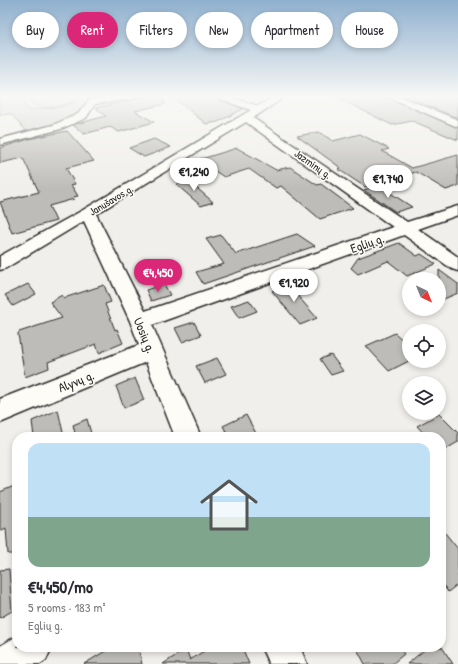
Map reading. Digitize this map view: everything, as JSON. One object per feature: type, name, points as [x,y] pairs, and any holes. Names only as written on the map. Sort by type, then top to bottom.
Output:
[{"type":"street","points":[[0,142],[57,127]]},
{"type":"street","name":"Janušavos g.","points":[[0,264],[233,127]]},
{"type":"street","name":"Jazminų g.","points":[[261,127],[458,265]]},
{"type":"street","name":"Eglių g.","points":[[140,321],[458,210]]},
{"type":"street","name":"Uosių g.","points":[[88,213],[140,321],[186,432]]},
{"type":"street","name":"Alyvų g.","points":[[0,411],[151,350]]},
{"type":"street","points":[[5,664],[25,652]]},
{"type":"street","points":[[282,652],[288,664]]},
{"type":"shaded area","points":[[23,127],[52,127],[28,133]]},
{"type":"building","points":[[75,127],[137,127],[119,132],[110,127],[84,134]]},
{"type":"building","points":[[426,127],[456,127],[458,128],[458,140]]},
{"type":"building","points":[[67,131],[94,161],[66,168],[75,184],[71,185],[78,196],[73,197],[74,199],[49,206],[56,221],[12,233],[0,202],[39,192],[23,158],[0,163],[0,148],[29,139]]},
{"type":"building","points":[[319,132],[333,141],[360,134],[389,149],[382,151],[412,168],[458,155],[458,186],[446,190],[416,172],[365,187],[338,169],[341,168],[297,136]]},
{"type":"building","points":[[154,139],[171,147],[144,157],[129,148]]},
{"type":"building","points":[[237,148],[276,170],[290,167],[317,185],[321,184],[353,208],[320,219],[281,186],[276,188],[249,169],[224,177],[198,160]]},
{"type":"building","points":[[184,177],[213,202],[201,206],[177,185]]},
{"type":"building","points":[[378,185],[412,207],[396,212],[364,190]]},
{"type":"building","points":[[297,234],[315,246],[203,284],[196,272],[224,264],[206,239],[221,235],[236,254]]},
{"type":"building","points":[[399,243],[417,256],[421,254],[436,264],[417,272],[402,272],[388,261],[358,274],[351,268],[358,258]]},
{"type":"building","points":[[446,275],[458,284],[458,293],[446,298]]},
{"type":"building","points":[[294,282],[303,292],[296,294],[317,318],[300,325],[272,291]]},
{"type":"building","points":[[28,284],[36,294],[13,306],[5,295]]},
{"type":"building","points":[[164,284],[170,295],[151,301],[146,290]]},
{"type":"building","points":[[104,285],[111,302],[105,304],[115,330],[117,329],[123,343],[99,353],[96,344],[48,362],[49,368],[25,377],[18,334],[19,332],[62,318],[50,302],[62,295],[64,298]]},
{"type":"building","points":[[249,300],[257,311],[239,318],[231,306]]},
{"type":"building","points":[[194,322],[201,335],[182,342],[175,328]]},
{"type":"building","points":[[395,333],[402,340],[402,364],[389,371],[366,346]]},
{"type":"building","points":[[331,355],[343,371],[331,375],[320,359]]},
{"type":"building","points":[[217,358],[226,374],[205,383],[196,366]]},
{"type":"building","points":[[135,378],[144,400],[124,408],[116,386]]},
{"type":"building","points":[[58,410],[63,432],[33,432],[32,421]]},
{"type":"building","points":[[246,415],[255,432],[226,432],[223,426]]},
{"type":"building","points":[[87,419],[91,432],[75,432],[73,425]]},
{"type":"building","points":[[428,420],[445,420],[458,433],[458,442],[446,449],[446,432],[422,432],[417,426]]},
{"type":"building","points":[[12,487],[12,554],[8,554],[6,528],[0,531],[0,492]]},
{"type":"building","points":[[446,534],[458,549],[458,584],[448,592],[446,589]]},
{"type":"building","points":[[9,569],[12,611],[0,618],[0,570]]},
{"type":"building","points":[[104,652],[139,652],[142,664],[84,664]]},
{"type":"building","points":[[181,652],[187,652],[190,660],[202,652],[244,652],[249,664],[163,664]]},
{"type":"building","points":[[359,652],[403,652],[404,654],[392,664],[365,664]]},
{"type":"building","points":[[422,652],[445,652],[453,664],[407,664]]}]
